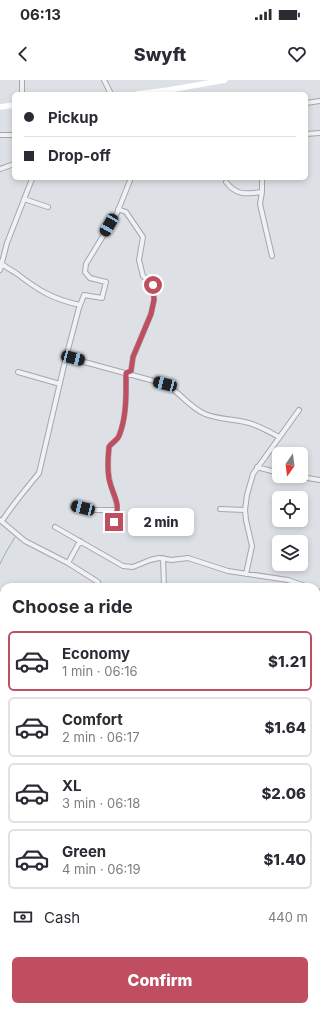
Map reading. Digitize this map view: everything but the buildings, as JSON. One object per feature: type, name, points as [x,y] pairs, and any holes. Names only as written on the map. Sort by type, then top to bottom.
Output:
[{"type":"main road","points":[[168,92],[226,80]]},
{"type":"main road","points":[[0,107],[12,105]]},
{"type":"street","points":[[22,80],[22,92]]},
{"type":"street","points":[[104,80],[109,92]]},
{"type":"street","points":[[308,103],[320,102]]},
{"type":"street","points":[[308,134],[320,133]]},
{"type":"street","points":[[0,135],[12,135]]},
{"type":"street","points":[[0,169],[12,165]]},
{"type":"street","points":[[0,270],[7,243],[32,180]]},
{"type":"street","points":[[98,583],[68,563],[25,541],[1,520],[39,473],[80,304],[84,295],[102,298],[106,282],[90,278],[85,272],[86,264],[118,209],[130,180]]},
{"type":"street","points":[[262,180],[260,204],[272,256]]},
{"type":"street","points":[[226,182],[230,188],[240,193],[262,192]]},
{"type":"street","points":[[24,199],[48,207]]},
{"type":"street","points":[[118,209],[126,212],[143,238],[139,260],[143,276],[153,285],[154,300],[151,314],[133,357],[131,371],[126,373]]},
{"type":"street","points":[[1,263],[34,288],[68,302],[80,304]]},
{"type":"street","points":[[66,357],[165,384],[179,393],[196,410],[206,415],[216,418],[246,422],[279,437]]},
{"type":"street","points":[[18,372],[60,384]]},
{"type":"street","points":[[114,522],[117,503],[108,476],[108,456],[110,445],[119,437],[125,414],[126,373]]},
{"type":"street","points":[[246,574],[252,546],[245,510],[247,495],[253,474],[299,410]]},
{"type":"street","points":[[257,467],[272,470]]},
{"type":"street","points":[[308,478],[320,480]]},
{"type":"street","points":[[73,506],[94,510],[117,510]]},
{"type":"street","points":[[220,508],[245,510]]},
{"type":"street","points":[[55,527],[119,564],[127,567],[133,567],[150,560],[163,558],[172,560],[188,558],[228,571],[288,580],[297,583]]},
{"type":"street","points":[[68,563],[80,541]]},
{"type":"street","points":[[163,558],[164,583]]},
{"type":"waterway","points":[[0,564],[15,537]]},
{"type":"route","points":[[114,522],[117,503],[108,476],[109,447],[119,437],[122,426],[126,408],[126,373],[131,371],[133,357],[151,314],[154,300],[153,285]]}]
